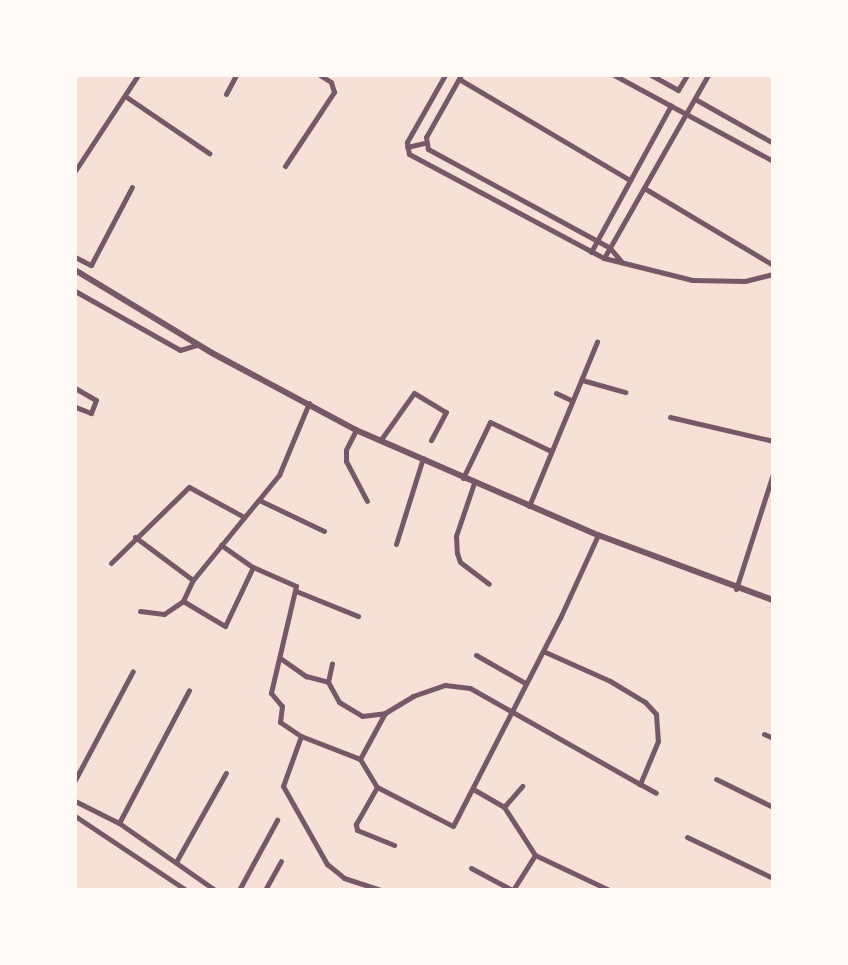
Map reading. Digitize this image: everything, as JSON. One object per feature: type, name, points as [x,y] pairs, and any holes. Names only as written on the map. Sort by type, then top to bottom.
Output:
[{"type":"street","points":[[75,171],[138,75]]},
{"type":"street","points":[[226,94],[236,75]]},
{"type":"street","points":[[285,166],[334,92],[331,82],[320,75]]},
{"type":"street","points":[[445,75],[407,147],[409,153],[604,258],[692,280],[745,281],[773,274]]},
{"type":"street","points":[[614,75],[773,161]]},
{"type":"street","points":[[651,75],[678,90],[687,75]]},
{"type":"street","points":[[604,258],[708,75]]},
{"type":"street","points":[[424,143],[460,77],[629,180]]},
{"type":"street","points":[[125,96],[209,153]]},
{"type":"street","points":[[695,99],[773,143]]},
{"type":"street","points":[[591,252],[671,105]]},
{"type":"street","points":[[407,147],[424,143],[597,240],[610,248],[622,262]]},
{"type":"street","points":[[75,257],[91,265],[132,187]]},
{"type":"street","points":[[644,188],[773,265]]},
{"type":"street","points":[[75,270],[196,345],[356,430],[382,438],[474,483],[598,535],[736,589],[773,600]]},
{"type":"street","points":[[75,291],[180,350],[196,345]]},
{"type":"street","points":[[529,506],[597,342]]},
{"type":"street","points":[[582,380],[625,392]]},
{"type":"street","points":[[75,388],[96,400],[90,412],[75,407]]},
{"type":"street","points":[[382,438],[414,393],[446,412],[430,440]]},
{"type":"street","points":[[556,393],[571,400]]},
{"type":"street","points":[[141,611],[164,614],[183,601],[193,580],[284,466],[309,403]]},
{"type":"street","points":[[670,417],[773,441]]},
{"type":"street","points":[[463,478],[490,422],[551,451]]},
{"type":"street","points":[[356,430],[346,450],[346,461],[367,501]]},
{"type":"street","points":[[396,544],[423,458]]},
{"type":"street","points":[[736,589],[773,474]]},
{"type":"street","points":[[474,483],[456,536],[457,553],[460,562],[489,584]]},
{"type":"street","points":[[111,563],[190,487],[244,517]]},
{"type":"street","points":[[259,500],[324,531]]},
{"type":"street","points":[[221,545],[253,567],[296,586],[271,693],[282,705],[280,722],[301,736],[359,759],[377,787],[450,827],[473,789],[543,651],[598,535]]},
{"type":"street","points":[[135,537],[193,580]]},
{"type":"street","points":[[183,601],[225,626],[253,567]]},
{"type":"street","points":[[296,591],[358,615]]},
{"type":"street","points":[[543,651],[610,681],[645,702],[656,714],[659,741],[640,784]]},
{"type":"street","points":[[476,655],[525,683]]},
{"type":"street","points":[[280,658],[306,676],[328,682],[349,712],[362,716],[385,713],[413,696],[457,684],[512,710],[656,793]]},
{"type":"street","points":[[328,682],[332,663]]},
{"type":"street","points":[[75,780],[133,671]]},
{"type":"street","points":[[119,823],[189,690]]},
{"type":"street","points":[[359,759],[385,713]]},
{"type":"street","points":[[764,734],[773,738]]},
{"type":"street","points":[[301,736],[283,781],[284,791],[334,872],[381,890]]},
{"type":"street","points":[[176,863],[226,773]]},
{"type":"street","points":[[716,779],[773,807]]},
{"type":"street","points":[[504,807],[522,786]]},
{"type":"street","points":[[377,787],[356,824],[357,830],[394,845]]},
{"type":"street","points":[[473,789],[504,807],[536,855],[609,890]]},
{"type":"street","points":[[75,801],[119,823],[215,890]]},
{"type":"street","points":[[75,816],[186,890]]},
{"type":"street","points":[[239,890],[276,820]]},
{"type":"street","points":[[687,837],[773,878]]},
{"type":"street","points":[[471,868],[513,890],[536,855]]},
{"type":"street","points":[[265,890],[281,861]]}]
